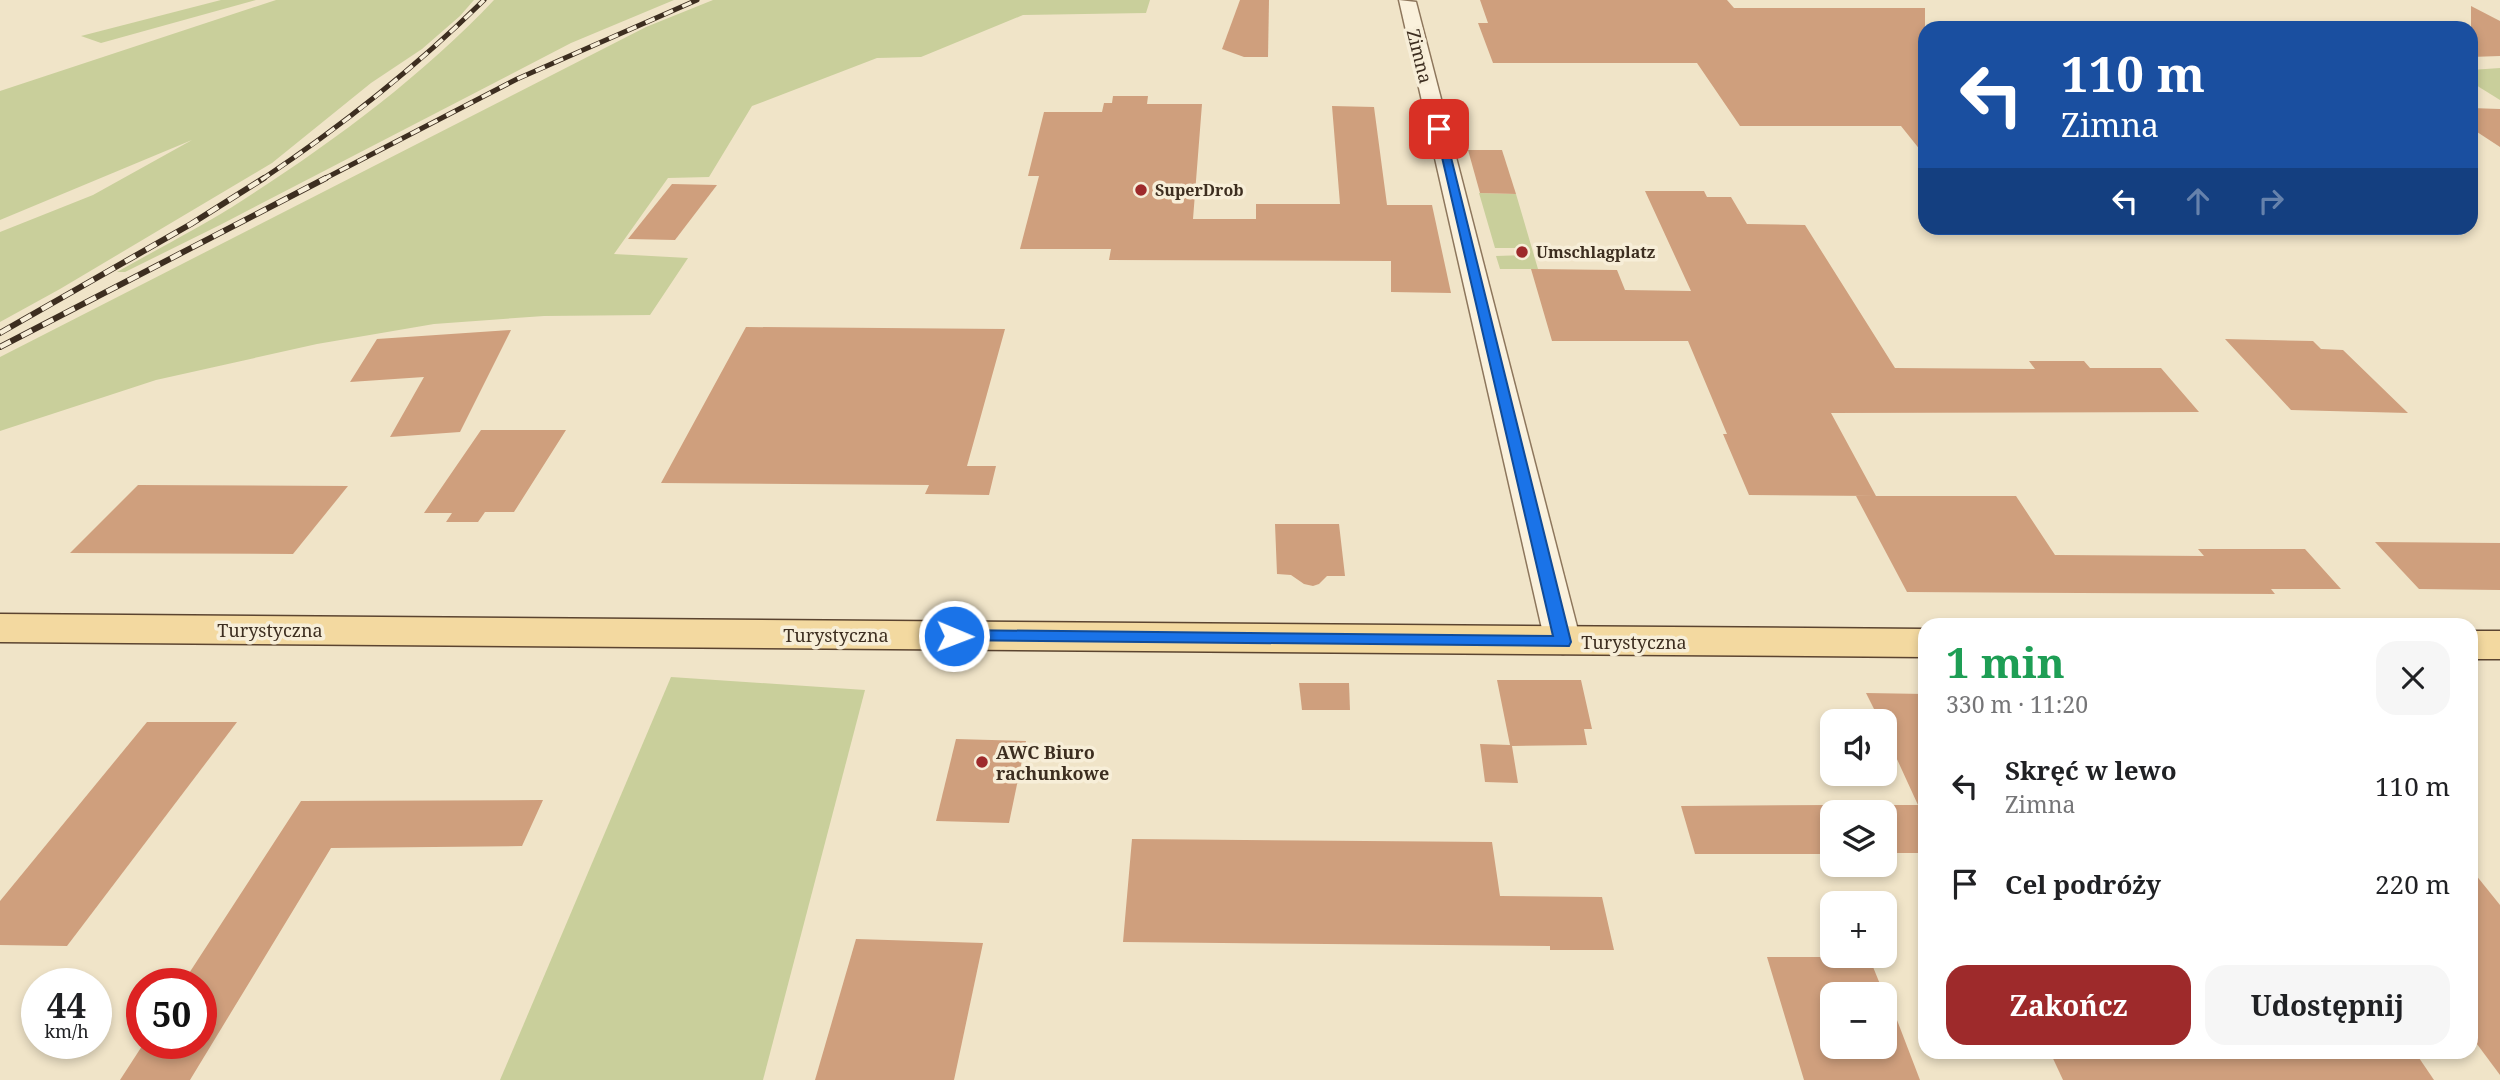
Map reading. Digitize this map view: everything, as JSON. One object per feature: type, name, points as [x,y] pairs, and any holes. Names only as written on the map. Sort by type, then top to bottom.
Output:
[{"type":"main road","name":"Turystyczna","points":[[0,628],[1918,643]]},
{"type":"main road","points":[[2478,645],[2500,645]]},
{"type":"street","name":"Zimna","points":[[1407,2],[1563,642]]},
{"type":"green space","points":[[221,0],[256,0],[101,43],[81,36]]},
{"type":"green space","points":[[276,0],[474,0],[422,49],[371,83],[272,163],[0,322],[0,232],[93,195],[192,140],[0,220],[0,91]]},
{"type":"green space","points":[[494,0],[674,0],[571,43],[220,225],[125,272],[117,272],[228,210],[342,132],[436,56]]},
{"type":"green space","points":[[713,0],[1150,0],[1146,13],[1023,15],[921,57],[877,58],[752,106],[709,177],[668,178],[614,254],[688,258],[650,315],[544,316],[434,324],[317,344],[156,380],[0,431],[0,357],[646,27]]},
{"type":"green space","points":[[2500,68],[2500,100],[2478,86],[2478,70]]},
{"type":"green space","points":[[1479,193],[1516,194],[1538,269],[1500,269],[1496,256],[1527,255],[1525,248],[1495,248]]},
{"type":"green space","points":[[671,677],[865,690],[763,1080],[500,1080]]},
{"type":"building","points":[[1240,0],[1269,0],[1268,57],[1244,57],[1222,49]]},
{"type":"building","points":[[1480,0],[1727,0],[1734,8],[1925,8],[1925,21],[1918,21],[1918,147],[1901,126],[1740,126],[1697,63],[1493,63],[1478,23],[1488,23]]},
{"type":"building","points":[[2471,6],[2500,21],[2500,56],[2478,57],[2478,21],[2471,21]]},
{"type":"building","name":"SuperDrob","points":[[1113,96],[1148,96],[1147,104],[1202,104],[1193,219],[1256,219],[1256,204],[1340,204],[1332,106],[1374,107],[1387,205],[1432,205],[1451,293],[1391,292],[1391,261],[1109,260],[1111,249],[1020,249],[1039,176],[1028,176],[1044,112],[1102,112],[1104,103],[1112,103]]},
{"type":"building","points":[[2478,108],[2500,109],[2500,147],[2478,133]]},
{"type":"building","points":[[1468,150],[1502,150],[1516,194],[1480,193]]},
{"type":"building","points":[[672,184],[717,185],[675,240],[628,239]]},
{"type":"building","points":[[1645,191],[1704,191],[1707,197],[1731,197],[1747,224],[1805,225],[1895,368],[2035,369],[2029,361],[2084,361],[2090,368],[2161,368],[2199,412],[1831,413],[1876,496],[1749,495],[1688,341],[1552,341],[1531,269],[1617,270],[1625,290],[1691,291]]},
{"type":"building","points":[[746,327],[1005,329],[967,466],[996,466],[989,495],[925,494],[929,485],[661,483]]},
{"type":"building","points":[[511,330],[460,432],[390,437],[424,377],[350,382],[377,339]]},
{"type":"building","points":[[2225,339],[2313,341],[2321,349],[2343,350],[2408,413],[2291,410]]},
{"type":"building","points":[[481,430],[566,430],[514,512],[485,512],[478,522],[446,522],[452,513],[424,513]]},
{"type":"building","points":[[138,485],[348,486],[293,554],[70,553]]},
{"type":"building","points":[[1856,496],[2016,496],[2055,555],[2204,556],[2198,549],[2305,549],[2341,589],[2271,589],[2275,594],[1907,592]]},
{"type":"building","points":[[1275,524],[1339,524],[1345,576],[1327,576],[1313,586],[1304,584],[1291,575],[1277,574]]},
{"type":"building","points":[[2375,542],[2500,543],[2500,590],[2419,589]]},
{"type":"building","points":[[1497,680],[1581,680],[1592,729],[1584,729],[1587,745],[1512,746],[1518,783],[1485,782],[1480,744],[1510,745]]},
{"type":"building","points":[[1299,683],[1349,683],[1350,710],[1302,710]]},
{"type":"building","points":[[1866,693],[1918,694],[1918,805],[1897,759],[1897,709],[1874,709]]},
{"type":"building","points":[[147,722],[237,722],[67,946],[0,945],[0,901]]},
{"type":"building","points":[[956,739],[1026,741],[1009,823],[936,821]]},
{"type":"building","points":[[543,800],[522,846],[331,848],[217,1036],[217,968],[192,968],[301,801]]},
{"type":"building","points":[[1820,805],[1820,854],[1695,854],[1681,806]]},
{"type":"building","points":[[1897,805],[1918,805],[1918,853],[1897,853]]},
{"type":"building","points":[[1132,839],[1492,842],[1500,896],[1602,897],[1614,950],[1550,950],[1550,946],[1123,942]]},
{"type":"building","points":[[2478,878],[2500,905],[2500,1075],[2478,1045]]},
{"type":"building","points":[[856,939],[983,943],[954,1080],[815,1080]]},
{"type":"building","points":[[1767,957],[1820,957],[1820,968],[1873,968],[1879,982],[1820,982],[1820,1059],[1897,1059],[1897,1020],[1920,1080],[1804,1080]]},
{"type":"building","points":[[134,1059],[203,1059],[190,1080],[120,1080]]},
{"type":"building","points":[[2053,1059],[2420,1059],[2434,1080],[2063,1080]]},
{"type":"railway","points":[[263,179],[377,95],[484,0]]},
{"type":"railway","points":[[322,180],[517,79],[697,0]]},
{"type":"railway","points":[[0,347],[326,178]]},
{"type":"railway","points":[[0,333],[191,224],[263,179]]},
{"type":"place","name":"SuperDrob","points":[[1141,190]]},
{"type":"place","name":"Umschlagplatz","points":[[1522,252]]},
{"type":"place","name":"AWC Biuro rachunkowe","points":[[982,762]]},
{"type":"route","points":[[954,636],[1563,642],[1439,129]]}]
